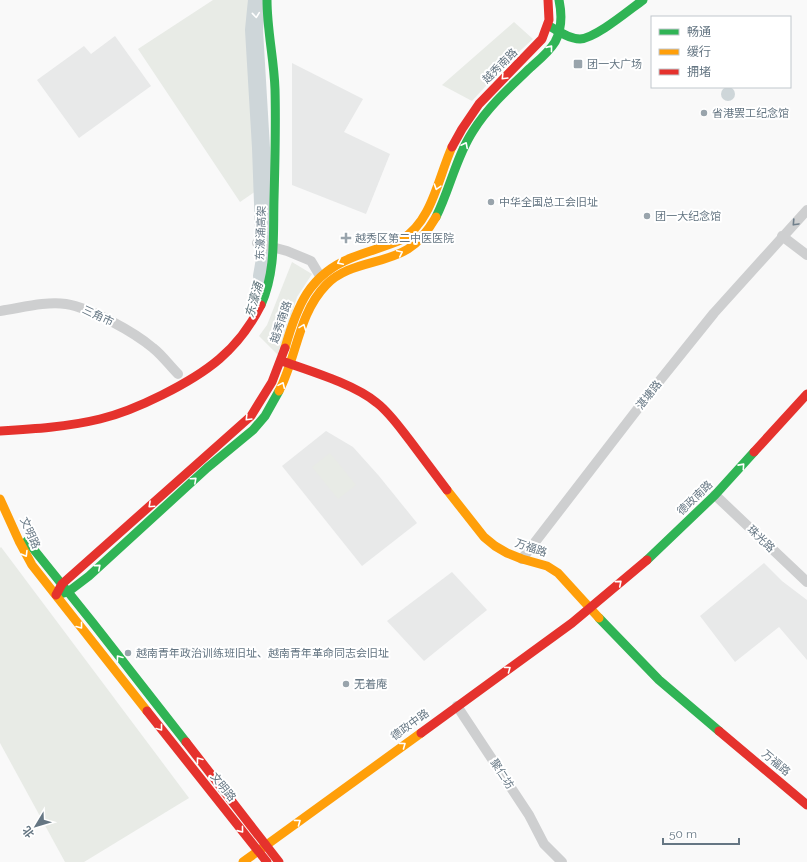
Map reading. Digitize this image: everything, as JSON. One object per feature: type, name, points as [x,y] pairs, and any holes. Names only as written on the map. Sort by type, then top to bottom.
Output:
[{"type":"main road","name":"东濠涌高架","points":[[0,431],[71,424],[97,419],[115,414],[145,402],[209,368],[230,350],[255,315],[262,300],[268,279],[271,259],[273,75],[267,27],[266,0]]},
{"type":"main road","name":"东濠涌高架","points":[[0,431],[87,422],[111,416],[145,403],[196,378],[210,368],[230,351],[252,323],[259,308],[271,273],[273,243],[275,89],[266,0]]},
{"type":"main road","name":"越秀南路","points":[[68,592],[245,437],[263,418],[282,385],[297,310],[303,297],[320,276],[328,269],[340,262],[389,245],[412,232],[426,212],[451,148],[465,123],[484,98],[542,39],[547,32],[549,20],[548,0]]},
{"type":"main road","points":[[559,0],[561,16],[560,32]]},
{"type":"main road","points":[[548,26],[574,38],[585,38],[601,29],[643,0]]},
{"type":"main road","name":"越秀南路","points":[[56,595],[62,584],[251,416],[286,362],[311,308],[331,280],[343,272],[357,266],[392,256],[405,250],[417,243],[427,232],[437,216],[464,148],[473,130],[499,100],[554,44],[560,32]]},
{"type":"main road","points":[[266,108],[273,184]]},
{"type":"main road","name":"万福路","points":[[286,362],[335,380],[364,394],[376,402],[398,425],[484,537],[495,546],[522,559],[547,566],[558,574],[658,680],[807,805]]},
{"type":"main road","name":"德政南路","points":[[589,608],[649,558],[715,495],[807,394]]},
{"type":"main road","points":[[0,499],[10,518]]},
{"type":"main road","points":[[0,520],[10,518]]},
{"type":"main road","points":[[0,524],[10,518]]},
{"type":"main road","name":"文明路","points":[[10,518],[279,862]]},
{"type":"main road","name":"文明路","points":[[10,518],[26,556],[267,862]]},
{"type":"main road","points":[[56,595],[68,592]]},
{"type":"main road","name":"德政中路","points":[[244,862],[572,623],[589,608]]},
{"type":"street","name":"湛塘路","points":[[522,559],[678,357],[714,313],[807,210]]},
{"type":"street","points":[[782,236],[807,255]]},
{"type":"street","points":[[257,242],[311,261],[320,276]]},
{"type":"street","name":"三角市","points":[[0,311],[50,304],[66,304],[80,307],[128,330],[154,348],[178,374]]},
{"type":"street","name":"珠光路","points":[[715,495],[807,582]]},
{"type":"street","name":"聚仁坊","points":[[457,706],[529,815],[544,844],[562,862]]},
{"type":"shaded area","points":[[213,0],[248,0],[248,37],[256,191],[240,202],[138,49]]},
{"type":"shaded area","points":[[514,22],[533,39],[511,59],[472,101],[442,85]]},
{"type":"shaded area","points":[[115,36],[151,86],[79,138],[37,80],[84,46],[91,54]]},
{"type":"shaded area","points":[[292,63],[363,99],[344,132],[390,154],[366,214],[292,185]]},
{"type":"shaded area","points":[[731,88],[735,94],[733,99],[728,101],[723,99],[721,94],[723,89]]},
{"type":"shaded area","points":[[292,262],[312,274],[297,297],[279,356],[259,336],[267,325]]},
{"type":"shaded area","points":[[326,431],[353,447],[379,476],[417,523],[362,566],[282,466]]},
{"type":"shaded area","points":[[330,453],[356,485],[338,499],[312,467]]},
{"type":"shaded area","points":[[1,547],[189,798],[84,862],[65,862],[0,743]]},
{"type":"shaded area","points":[[764,563],[782,581],[807,600],[807,660],[779,627],[735,662],[700,616]]},
{"type":"shaded area","points":[[452,572],[487,610],[424,661],[387,621]]},
{"type":"waterway","name":"东濠涌","points":[[257,0],[254,30],[261,148],[265,259],[262,276]]},
{"type":"traffic: fast","points":[[261,305],[266,292],[273,253],[275,158],[275,89],[267,0]]},
{"type":"traffic: fast","points":[[436,217],[462,151],[479,122],[522,75],[544,56],[555,42],[561,21],[559,0]]},
{"type":"traffic: fast","points":[[551,27],[572,38],[580,39],[587,37],[603,29],[643,0]]},
{"type":"traffic: fast","points":[[56,595],[68,592],[89,576],[207,468],[253,430],[265,416],[279,391]]},
{"type":"traffic: fast","points":[[647,560],[715,495],[754,452]]},
{"type":"traffic: fast","points":[[27,541],[186,742]]},
{"type":"traffic: fast","points":[[599,618],[659,680],[719,731]]},
{"type":"traffic: slow","points":[[285,348],[294,319],[300,306],[315,283],[325,273],[351,258],[401,240],[412,232],[427,211],[452,147]]},
{"type":"traffic: slow","points":[[279,391],[309,309],[326,285],[344,272],[387,258],[408,249],[417,242],[436,217]]},
{"type":"traffic: slow","points":[[447,490],[484,537],[507,553],[547,566],[558,573],[599,618]]},
{"type":"traffic: slow","points":[[0,499],[19,541],[32,565],[147,711]]},
{"type":"traffic: slow","points":[[243,862],[421,733]]},
{"type":"traffic: jam","points":[[452,147],[479,104],[542,39],[549,20],[548,0]]},
{"type":"traffic: jam","points":[[0,431],[88,422],[124,412],[154,399],[193,378],[219,359],[242,335],[261,305]]},
{"type":"traffic: jam","points":[[56,595],[62,584],[251,416],[272,382],[285,348]]},
{"type":"traffic: jam","points":[[282,361],[344,384],[377,403],[395,421],[447,490]]},
{"type":"traffic: jam","points":[[754,452],[807,394]]},
{"type":"traffic: jam","points":[[421,733],[572,623],[647,560]]},
{"type":"traffic: jam","points":[[147,711],[267,862]]},
{"type":"traffic: jam","points":[[719,731],[807,805]]},
{"type":"traffic: jam","points":[[186,742],[279,862]]},
{"type":"place","name":"团一大广场","points":[[578,64]]},
{"type":"place","name":"省港罢工纪念馆","points":[[704,113]]},
{"type":"place","name":"中华全国总工会旧址","points":[[491,202]]},
{"type":"place","name":"团一大纪念馆","points":[[647,216]]},
{"type":"place","name":"越秀区第二中医医院","points":[[346,238]]},
{"type":"place","name":"越南青年政治训练班旧址、越南青年革命同志会旧址","points":[[128,653]]},
{"type":"place","name":"无着庵","points":[[346,684]]}]
